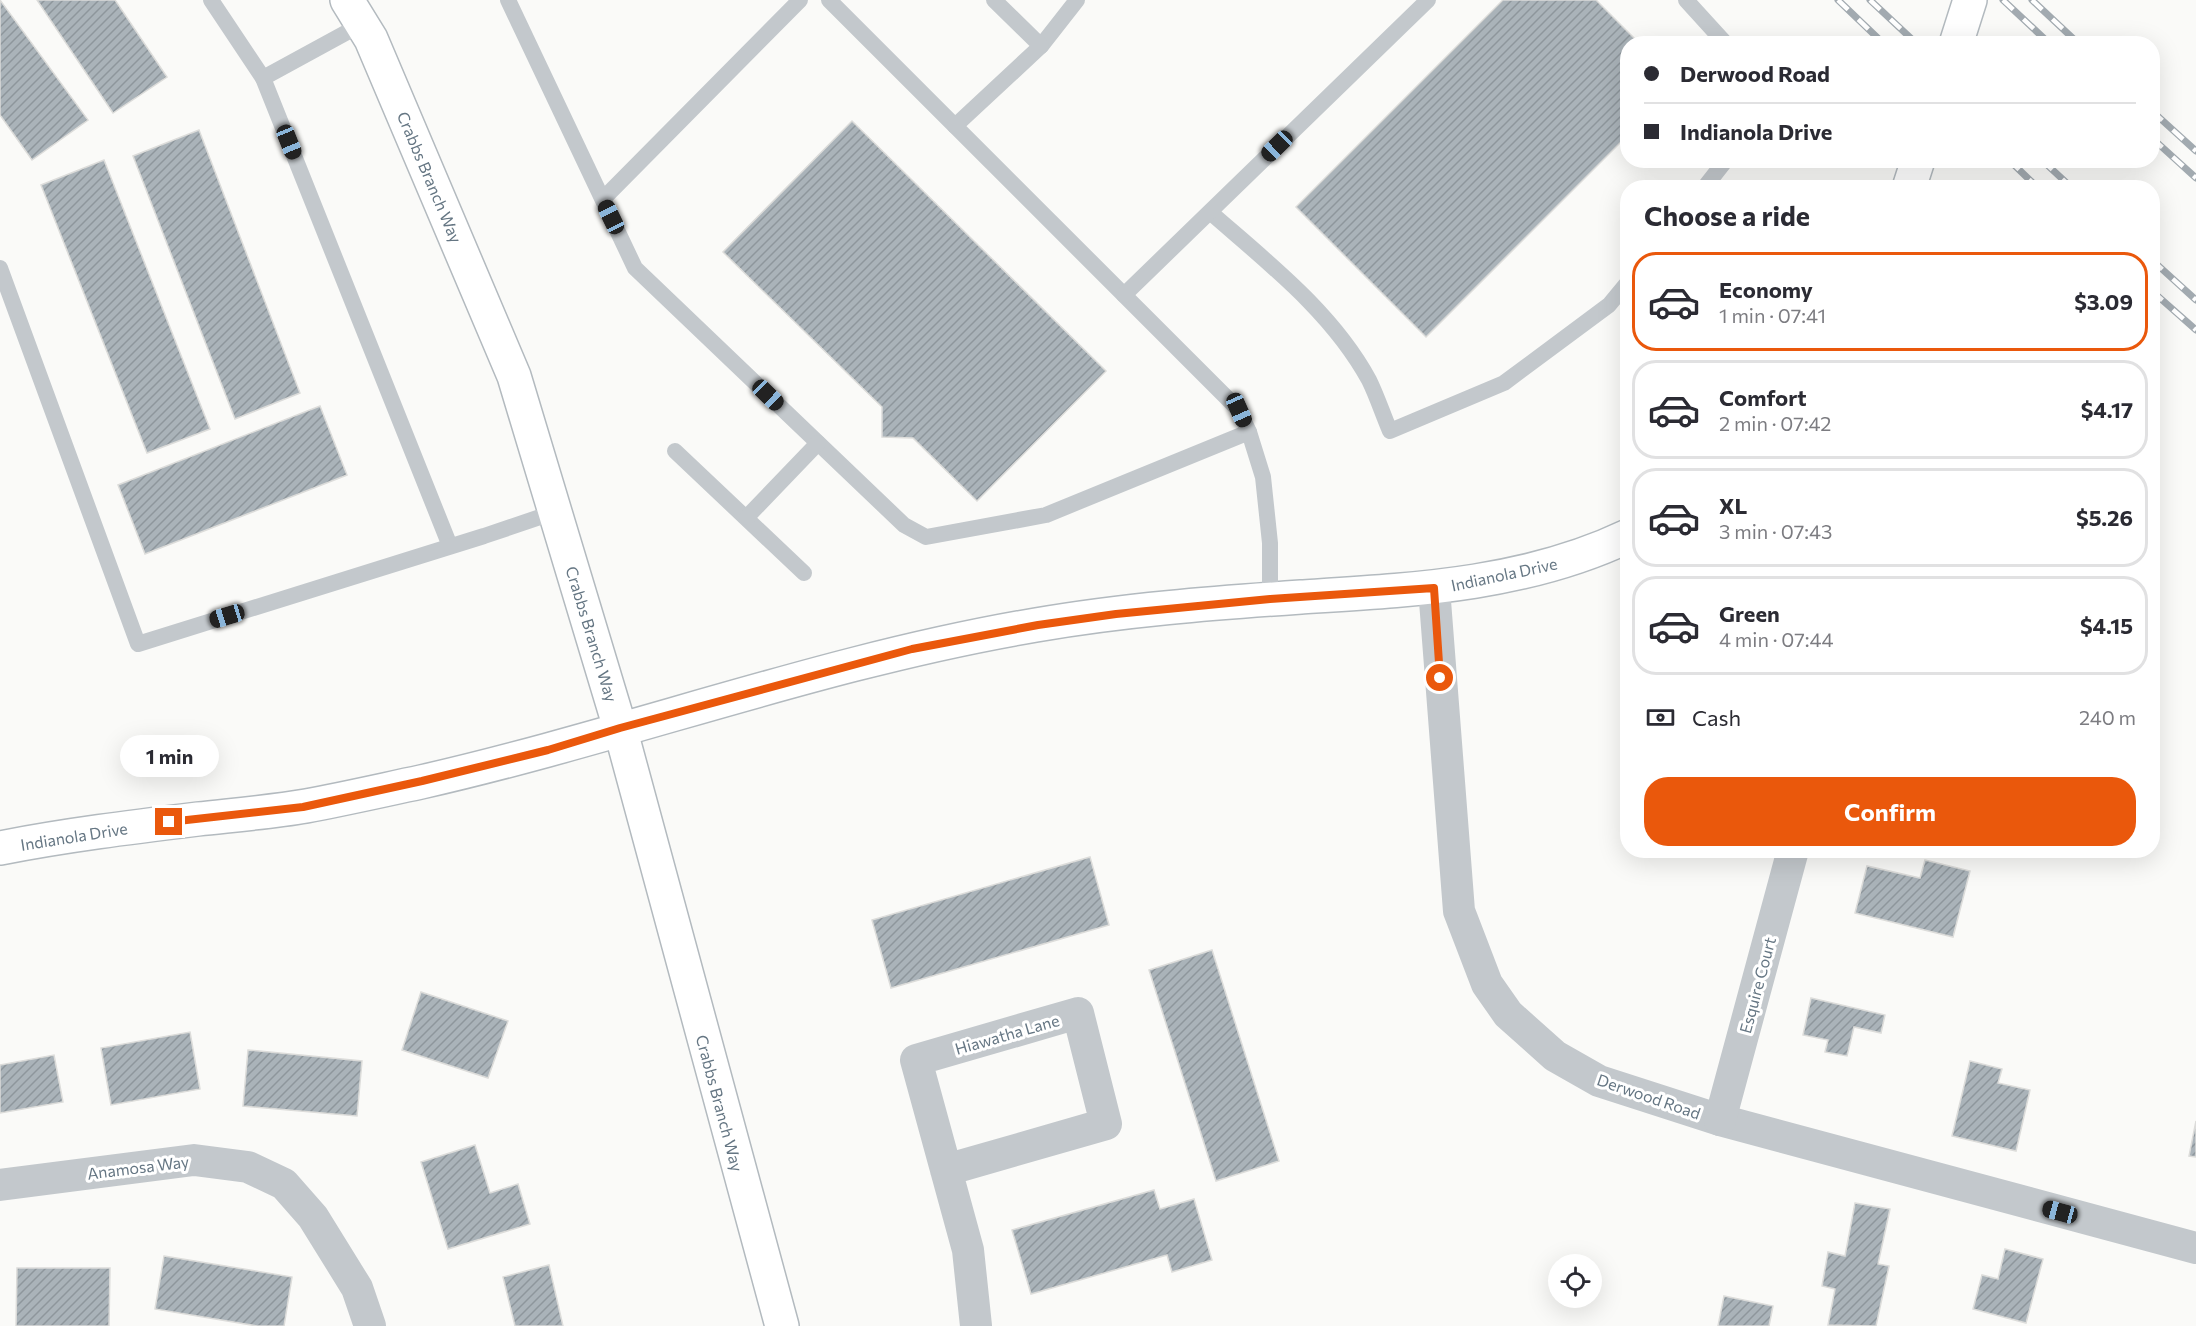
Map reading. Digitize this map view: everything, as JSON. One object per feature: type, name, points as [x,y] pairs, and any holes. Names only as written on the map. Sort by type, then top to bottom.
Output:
[{"type":"street","points":[[1959,36],[1970,0]]},
{"type":"street","name":"Crabbs Branch Way","points":[[355,12],[371,39],[514,376],[620,728],[782,1326]]},
{"type":"street","name":"Indianola Drive","points":[[0,848],[79,833],[303,807],[548,750],[620,728],[912,649],[1038,625],[1116,614],[1270,599],[1434,588],[1480,582],[1544,567],[1598,550],[1620,540]]},
{"type":"street","name":"Derwood Road","points":[[1434,588],[1459,912],[1487,984],[1508,1014],[1547,1049],[1599,1082],[1720,1120],[2196,1248]]},
{"type":"street","name":"Esquire Court","points":[[1720,1120],[1791,858]]},
{"type":"street","name":"Hiawatha Lane","points":[[946,1170],[1106,1124],[1078,1013],[916,1060],[946,1170],[968,1250],[976,1326]]},
{"type":"street","name":"Anamosa Way","points":[[0,1185],[194,1160],[248,1167],[284,1184],[313,1217],[357,1288],[370,1326]]},
{"type":"lane","points":[[211,0],[263,78],[450,546]]},
{"type":"lane","points":[[508,0],[635,268],[904,525],[926,537],[1046,515],[1248,432]]},
{"type":"lane","points":[[603,199],[800,0]]},
{"type":"lane","points":[[829,0],[1239,410],[1263,477],[1270,543],[1270,599]]},
{"type":"lane","points":[[994,0],[1041,46]]},
{"type":"lane","points":[[955,126],[1041,46],[1077,0]]},
{"type":"lane","points":[[1124,295],[1428,0]]},
{"type":"lane","points":[[1686,0],[1719,36]]},
{"type":"lane","points":[[263,78],[355,12]]},
{"type":"lane","points":[[1710,180],[1720,168]]},
{"type":"lane","points":[[1210,212],[1264,259],[1330,323],[1369,381],[1390,431],[1504,382],[1609,304],[1620,291]]},
{"type":"lane","points":[[0,268],[138,644],[555,512]]},
{"type":"lane","points":[[747,517],[818,443]]},
{"type":"lane","points":[[675,452],[747,517],[804,573]]},
{"type":"building","points":[[0,0],[88,120],[32,160],[0,115]]},
{"type":"building","points":[[37,0],[115,0],[167,77],[113,113]]},
{"type":"building","points":[[1503,0],[1596,0],[1632,36],[1620,36],[1620,143],[1426,337],[1296,207]]},
{"type":"building","points":[[852,121],[1106,371],[977,501],[913,438],[882,437],[882,407],[723,252]]},
{"type":"building","points":[[199,130],[300,393],[235,419],[133,156]]},
{"type":"building","points":[[104,160],[210,429],[147,453],[41,185]]},
{"type":"building","points":[[320,406],[347,475],[145,554],[118,485]]},
{"type":"building","points":[[1090,857],[1109,925],[891,988],[872,920]]},
{"type":"building","points":[[1925,860],[1970,871],[1953,937],[1855,913],[1867,866],[1920,878]]},
{"type":"building","points":[[1212,950],[1279,1161],[1216,1181],[1149,970]]},
{"type":"building","points":[[421,992],[508,1021],[488,1078],[402,1050]]},
{"type":"building","points":[[1811,998],[1885,1015],[1881,1033],[1854,1027],[1847,1056],[1825,1052],[1828,1040],[1803,1035]]},
{"type":"building","points":[[190,1032],[200,1089],[111,1105],[101,1048]]},
{"type":"building","points":[[248,1050],[362,1061],[357,1116],[243,1106]]},
{"type":"building","points":[[54,1055],[63,1102],[0,1113],[0,1065]]},
{"type":"building","points":[[1970,1061],[2002,1069],[1998,1083],[2030,1090],[2016,1151],[1952,1136]]},
{"type":"building","points":[[2196,1121],[2196,1157],[2189,1156]]},
{"type":"building","points":[[475,1145],[490,1193],[518,1184],[530,1224],[448,1249],[421,1162]]},
{"type":"building","points":[[1154,1190],[1160,1209],[1194,1199],[1212,1260],[1172,1272],[1167,1255],[1031,1294],[1012,1230]]},
{"type":"building","points":[[1855,1203],[1890,1209],[1878,1264],[1889,1266],[1876,1326],[1828,1325],[1835,1289],[1822,1286],[1828,1252],[1845,1256]]},
{"type":"building","points":[[2005,1249],[2043,1259],[2026,1323],[1973,1309],[1982,1275],[1998,1279]]},
{"type":"building","points":[[164,1256],[292,1277],[284,1326],[257,1326],[155,1309]]},
{"type":"building","points":[[549,1265],[563,1326],[515,1326],[503,1277]]},
{"type":"building","points":[[17,1268],[110,1268],[109,1326],[16,1326]]},
{"type":"building","points":[[1724,1296],[1773,1306],[1769,1326],[1718,1326]]},
{"type":"railway","points":[[1838,0],[1876,36]]},
{"type":"railway","points":[[1870,0],[1908,36]]},
{"type":"railway","points":[[2003,0],[2041,36]]},
{"type":"railway","points":[[2032,0],[2070,36]]},
{"type":"railway","points":[[2160,118],[2196,151]]},
{"type":"railway","points":[[2160,145],[2196,178]]},
{"type":"railway","points":[[2017,168],[2030,180]]},
{"type":"railway","points":[[2051,168],[2063,180]]},
{"type":"railway","points":[[2160,267],[2196,300]]},
{"type":"railway","points":[[2160,298],[2196,330]]},
{"type":"route","points":[[169,822],[303,807],[422,781],[548,750],[620,728],[912,649],[1038,625],[1116,614],[1270,599],[1434,588],[1440,678]]}]
